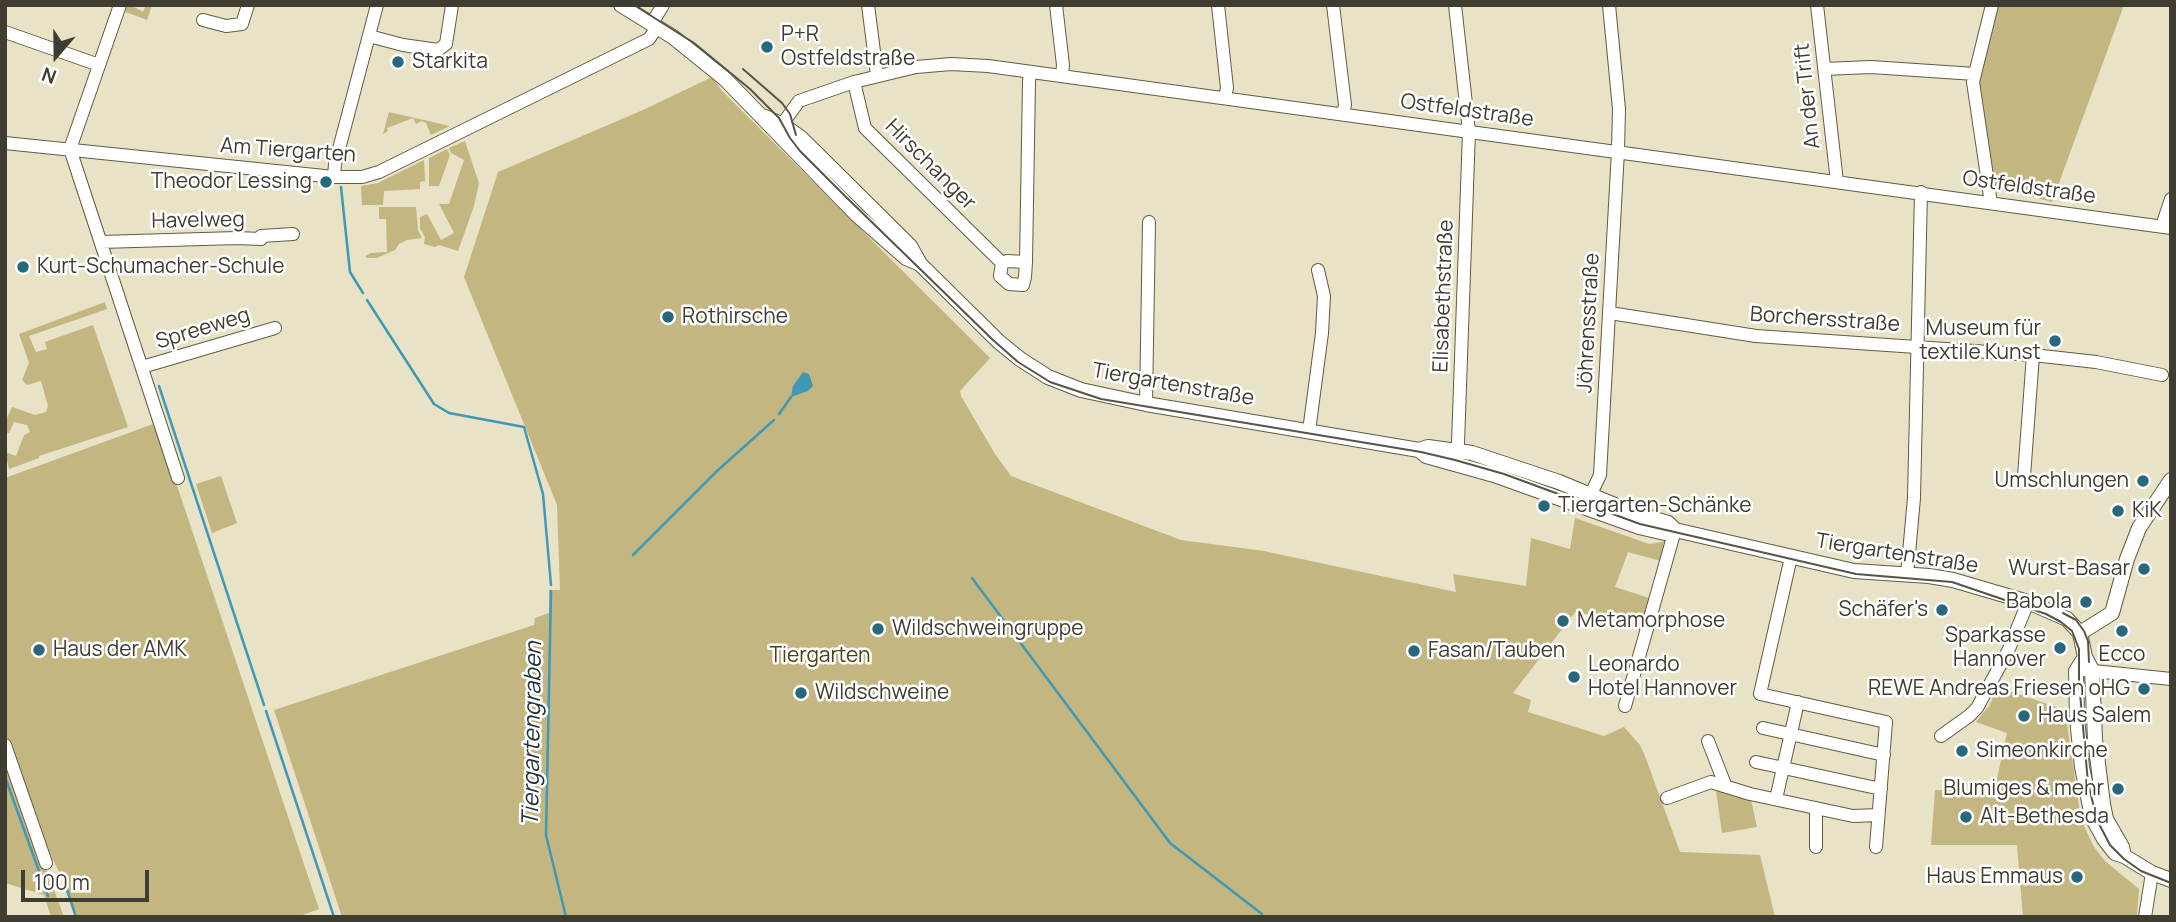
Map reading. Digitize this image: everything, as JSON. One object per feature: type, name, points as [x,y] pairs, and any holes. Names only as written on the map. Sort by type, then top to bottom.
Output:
[{"type":"main road","name":"Tiergartenstraße","points":[[621,5],[673,37],[780,128],[857,215],[906,258],[920,264],[999,342],[1033,369],[1081,390],[1146,404],[1419,450],[1428,447],[1501,477],[1639,527],[1665,533],[1675,530],[1854,571],[1953,580],[2028,602],[2067,619],[2080,633]]},
{"type":"main road","name":"Tiergartenstraße","points":[[1455,457],[1472,453],[1519,467],[1634,513],[1668,523],[1675,530]]},
{"type":"main road","points":[[2124,856],[2122,847],[2106,819],[2102,804],[2095,739],[2092,670],[2085,657],[2080,633],[2112,613],[2139,528],[2171,480]]},
{"type":"main road","points":[[2085,657],[2076,671],[2077,719],[2090,810],[2097,828],[2115,853],[2171,880]]},
{"type":"street","points":[[120,5],[71,149],[78,178],[177,478]]},
{"type":"street","points":[[203,20],[226,26],[242,24],[248,5]]},
{"type":"street","points":[[334,177],[335,164],[377,5]]},
{"type":"street","points":[[369,36],[438,50],[446,44],[452,5]]},
{"type":"street","points":[[654,25],[663,5]]},
{"type":"street","points":[[868,5],[877,75]]},
{"type":"street","points":[[1056,5],[1062,76]]},
{"type":"street","points":[[1218,5],[1227,88],[1225,97]]},
{"type":"street","points":[[1334,5],[1345,105],[1343,114]]},
{"type":"street","name":"Elisabethstraße","points":[[1455,5],[1469,131],[1455,457]]},
{"type":"street","name":"Jöhrensstraße","points":[[1591,494],[1600,475],[1618,151],[1619,109],[1609,5]]},
{"type":"street","name":"An der Trift","points":[[1817,5],[1837,182]]},
{"type":"street","points":[[1991,203],[1973,82],[1992,5]]},
{"type":"street","name":"Am Tiergarten","points":[[5,142],[334,177],[362,177],[379,172],[649,39],[654,25]]},
{"type":"street","points":[[5,32],[99,65]]},
{"type":"street","name":"Ostfeldstraße","points":[[780,128],[799,102],[877,75],[916,66],[951,64],[1225,97],[2166,227]]},
{"type":"street","points":[[1825,69],[1871,67],[1975,74]]},
{"type":"street","points":[[1002,263],[1026,262],[1030,72]]},
{"type":"street","name":"Hirschanger","points":[[853,82],[865,128],[1002,263],[1000,276],[1009,284],[1023,285],[1026,262]]},
{"type":"street","points":[[1907,575],[1914,498],[1921,192]]},
{"type":"street","points":[[2166,227],[2171,199]]},
{"type":"street","points":[[1146,404],[1149,222]]},
{"type":"street","name":"Havelweg","points":[[101,242],[261,239],[261,236],[293,234]]},
{"type":"street","points":[[1309,431],[1322,333],[1324,296],[1318,270]]},
{"type":"street","name":"Borchersstraße","points":[[1609,313],[1756,336],[2033,355],[2096,362],[2162,375]]},
{"type":"street","name":"Spreeweg","points":[[142,367],[275,328]]},
{"type":"street","points":[[2024,476],[2033,355]]},
{"type":"street","points":[[1625,706],[1675,530]]},
{"type":"street","points":[[1791,557],[1760,694],[1886,722],[1876,847]]},
{"type":"street","points":[[1941,736],[1977,708],[2009,649],[2028,602]]},
{"type":"street","points":[[2076,671],[2092,670],[2171,679]]},
{"type":"street","points":[[1776,799],[1798,702]]},
{"type":"street","points":[[1763,729],[1884,755]]},
{"type":"street","points":[[1708,741],[1724,782],[1723,786]]},
{"type":"street","points":[[5,745],[46,863]]},
{"type":"street","points":[[1756,762],[1881,789]]},
{"type":"street","points":[[1667,798],[1711,782],[1853,816],[1878,816]]},
{"type":"street","points":[[1816,808],[1816,847]]},
{"type":"street","points":[[2146,917],[2152,873]]},
{"type":"green space","points":[[124,5],[131,5],[143,12],[146,5],[152,5],[147,20],[123,11]]},
{"type":"green space","points":[[1996,5],[2124,5],[2052,202],[1995,189],[1995,181],[1991,176],[1977,86]]},
{"type":"green space","name":"Tiergarten","points":[[712,77],[722,91],[990,358],[960,391],[995,454],[1011,476],[1181,540],[1264,551],[1456,592],[1453,574],[1526,586],[1531,538],[1570,549],[1575,518],[1649,544],[1667,541],[1661,561],[1628,552],[1615,587],[1649,598],[1640,630],[1576,611],[1513,693],[1531,700],[1528,712],[1604,736],[1624,727],[1640,745],[1645,756],[1680,852],[1760,855],[1775,917],[342,917],[274,710],[534,625],[535,618],[549,613],[549,590],[560,590],[557,505],[464,277],[498,172],[643,110]]},
{"type":"green space","points":[[389,112],[450,126],[431,135],[426,123],[422,121],[416,124],[413,118],[387,128],[388,131],[383,134]]},
{"type":"green space","points":[[465,141],[479,183],[458,251],[424,244],[420,217],[427,214],[441,240],[454,233],[439,204],[449,204],[464,160],[451,153],[449,148]]},
{"type":"green space","points":[[447,149],[450,155],[439,186],[429,186],[429,158]]},
{"type":"green space","points":[[424,160],[425,181],[420,182],[420,189],[384,191],[383,205],[362,205],[361,186],[378,183]]},
{"type":"green space","points":[[379,207],[416,207],[418,230],[422,238],[407,240],[395,250],[377,258],[367,258],[365,256],[371,253],[387,252],[386,219],[379,219]]},
{"type":"green space","points":[[105,302],[107,309],[29,336],[36,352],[47,349],[45,342],[93,325],[128,427],[39,456],[9,469],[5,452],[16,456],[24,435],[30,432],[27,425],[14,422],[9,433],[5,432],[5,422],[12,407],[35,415],[46,412],[48,406],[41,381],[27,385],[22,380],[29,363],[19,334]]},
{"type":"green space","points":[[156,423],[319,909],[297,917],[76,917],[65,884],[41,835],[5,732],[5,478]]},
{"type":"green space","points":[[221,476],[237,523],[212,533],[196,484]]},
{"type":"green space","points":[[1998,687],[2065,710],[2081,820],[2094,847],[2105,861],[2139,889],[2137,917],[2023,917],[2017,845],[1931,845],[1935,790],[1970,791],[1993,797],[2007,733],[1976,722],[1989,706]]},
{"type":"green space","points":[[5,766],[9,767],[52,884],[42,889],[43,891],[53,887],[64,917],[51,917],[44,895],[5,883]]},
{"type":"green space","points":[[1716,791],[1751,800],[1757,827],[1722,833]]},
{"type":"water","points":[[803,372],[809,374],[813,386],[808,391],[791,397],[793,386]]},
{"type":"waterway","name":"Tiergartengraben","points":[[341,187],[350,272],[363,293]]},
{"type":"waterway","name":"Tiergartengraben","points":[[367,300],[434,404],[449,413],[524,427],[543,494],[551,585]]},
{"type":"waterway","points":[[159,386],[264,705]]},
{"type":"waterway","points":[[779,414],[791,397]]},
{"type":"waterway","points":[[633,555],[717,471],[774,420]]},
{"type":"waterway","points":[[972,578],[1170,843],[1262,914]]},
{"type":"waterway","name":"Tiergartengraben","points":[[551,591],[546,835],[566,917]]},
{"type":"waterway","points":[[266,711],[334,917]]},
{"type":"waterway","points":[[5,777],[48,896]]},
{"type":"waterway","points":[[65,884],[76,917]]},
{"type":"tram line","points":[[634,5],[694,43],[750,89],[779,118],[800,151],[845,196],[993,340],[1018,362],[1050,382],[1101,399],[1421,452],[1455,460],[1504,474],[1640,524],[1856,574],[1952,582],[2046,614],[2061,622],[2072,631],[2079,649],[2079,682],[2088,783],[2097,820],[2110,845],[2124,859],[2141,871],[2171,883]]},
{"type":"tram line","points":[[743,69],[782,103],[790,114],[796,135]]},
{"type":"tram line","points":[[2063,613],[2076,620],[2084,631],[2088,641],[2089,662]]},
{"type":"place","name":"P+R Ostfeldstraße","points":[[767,47]]},
{"type":"place","name":"Starkita","points":[[398,62]]},
{"type":"place","name":"Theodor Lessing","points":[[326,182]]},
{"type":"place","name":"Kurt-Schumacher-Schule","points":[[23,267]]},
{"type":"place","name":"Rothirsche","points":[[668,317]]},
{"type":"place","name":"Museum für textile Kunst","points":[[2055,341]]},
{"type":"place","name":"Umschlungen","points":[[2143,481]]},
{"type":"place","name":"Tiergarten-Schänke","points":[[1544,506]]},
{"type":"place","name":"KiK","points":[[2118,511]]},
{"type":"place","name":"Wurst-Basar","points":[[2144,569]]},
{"type":"place","name":"Babola","points":[[2086,602]]},
{"type":"place","name":"Schäfer's","points":[[1942,610]]},
{"type":"place","name":"Metamorphose","points":[[1563,621]]},
{"type":"place","name":"Wildschweingruppe","points":[[878,629]]},
{"type":"place","name":"Ecco","points":[[2122,631]]},
{"type":"place","name":"Sparkasse Hannover","points":[[2060,648]]},
{"type":"place","name":"Haus der AMK","points":[[39,650]]},
{"type":"place","name":"Fasan/Tauben","points":[[1414,651]]},
{"type":"place","name":"Leonardo Hotel Hannover","points":[[1574,677]]},
{"type":"place","name":"REWE Andreas Friesen oHG","points":[[2144,689]]},
{"type":"place","name":"Wildschweine","points":[[801,693]]},
{"type":"place","name":"Haus Salem","points":[[2024,716]]},
{"type":"place","name":"Simeonkirche","points":[[1962,751]]},
{"type":"place","name":"Blumiges & mehr","points":[[2118,789]]},
{"type":"place","name":"Alt-Bethesda","points":[[1966,817]]},
{"type":"place","name":"Haus Emmaus","points":[[2077,877]]}]
